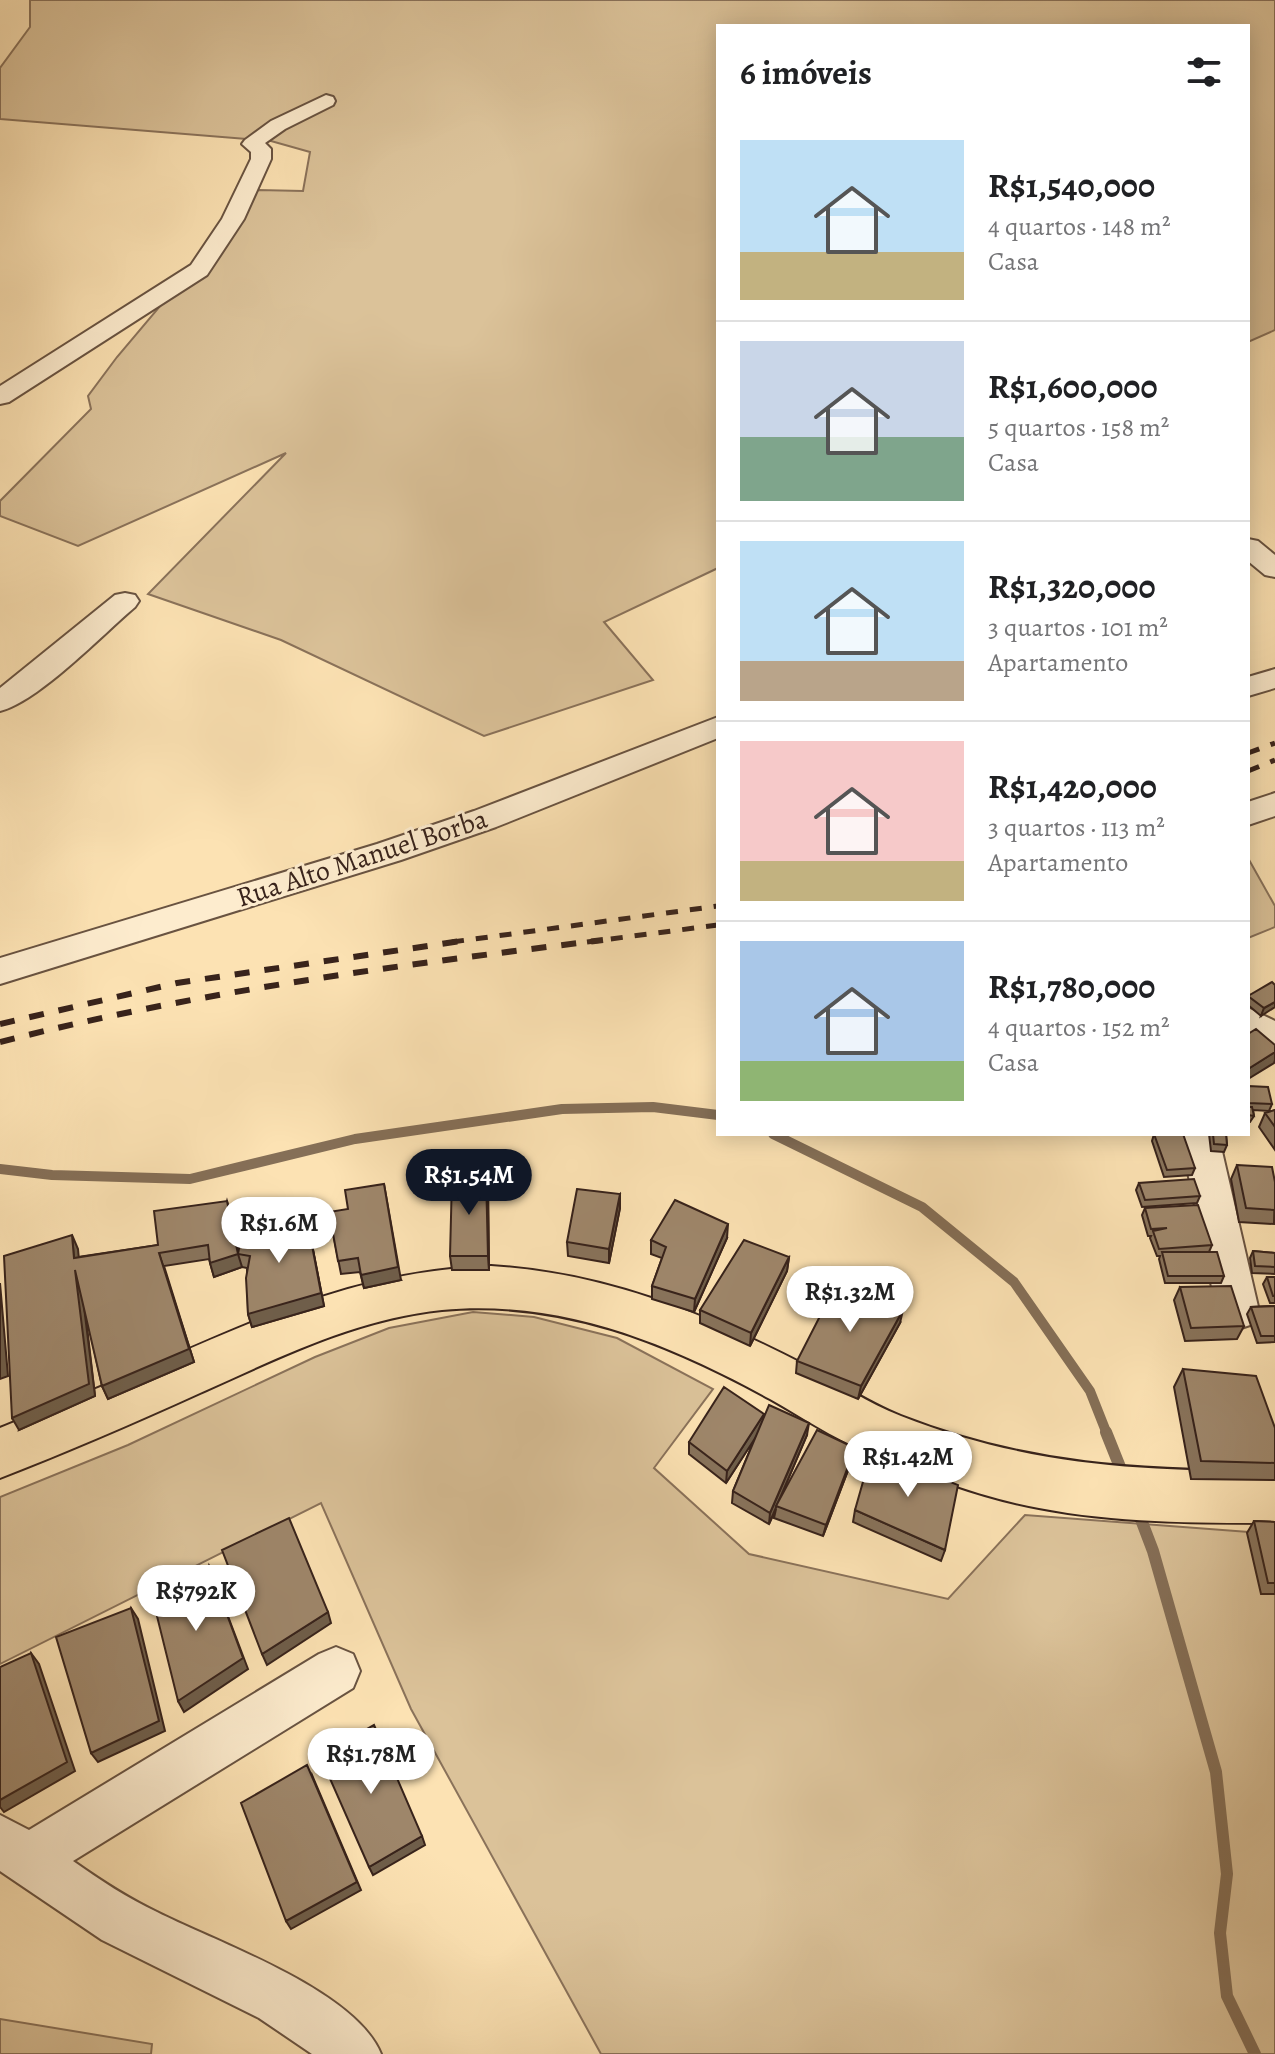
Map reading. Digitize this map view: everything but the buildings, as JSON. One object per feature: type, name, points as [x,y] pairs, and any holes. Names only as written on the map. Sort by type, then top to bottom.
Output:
[{"type":"main road","points":[[0,1453],[320,1318],[406,1295],[442,1289],[500,1287],[595,1299],[654,1317],[791,1384],[841,1415],[964,1464],[1058,1486],[1163,1496],[1275,1497]]},
{"type":"street","points":[[0,397],[199,270],[233,219],[261,159],[261,149],[252,144],[270,127],[326,101]]},
{"type":"street","points":[[0,702],[43,671],[125,601]]},
{"type":"street","points":[[1250,686],[1275,678]]},
{"type":"street","name":"Rua Alto Manuel Borba","points":[[0,971],[389,852],[498,814],[716,728]]},
{"type":"street","points":[[1250,813],[1275,804]]},
{"type":"street","points":[[1250,1023],[1275,1039]]},
{"type":"street","points":[[1199,1136],[1238,1311]]},
{"type":"street","points":[[336,1671],[14,1850],[135,1930],[254,1984],[324,2026],[354,2054]]},
{"type":"shaded area","points":[[30,0],[1275,0],[1275,330],[1250,341],[1250,24],[716,24],[716,569],[604,622],[653,680],[484,736],[281,640],[148,594],[286,453],[78,546],[0,516],[0,501],[91,409],[88,396],[117,357],[258,190],[303,191],[310,152],[271,141],[0,119],[0,68],[30,27]]},
{"type":"shaded area","points":[[1250,862],[1275,906],[1275,927],[1250,937]]},
{"type":"shaded area","points":[[473,1312],[534,1317],[617,1338],[713,1389],[654,1468],[749,1554],[948,1599],[1025,1515],[1275,1534],[1275,2054],[601,2054],[411,1709],[321,1503],[0,1664],[0,1497],[128,1445],[315,1357],[389,1328]]},
{"type":"shaded area","points":[[0,2019],[152,2044],[151,2054],[0,2054]]},
{"type":"waterway","points":[[0,1169],[52,1175],[190,1179],[355,1139],[562,1109],[653,1107],[716,1115]]},
{"type":"waterway","points":[[777,1136],[922,1207],[1014,1282],[1090,1391],[1107,1434]]},
{"type":"waterway","points":[[1106,1432],[1124,1477]]},
{"type":"waterway","points":[[1137,1509],[1153,1551],[1216,1772],[1227,1874],[1220,1933],[1227,1996],[1255,2054]]},
{"type":"railway","points":[[1250,752],[1275,743]]},
{"type":"railway","points":[[1250,770],[1275,760]]},
{"type":"railway","points":[[452,942],[716,906]]},
{"type":"railway","points":[[587,942],[716,925]]},
{"type":"railway","points":[[0,1024],[177,983],[468,940]]},
{"type":"railway","points":[[0,1042],[150,1008],[300,981],[603,940]]}]
